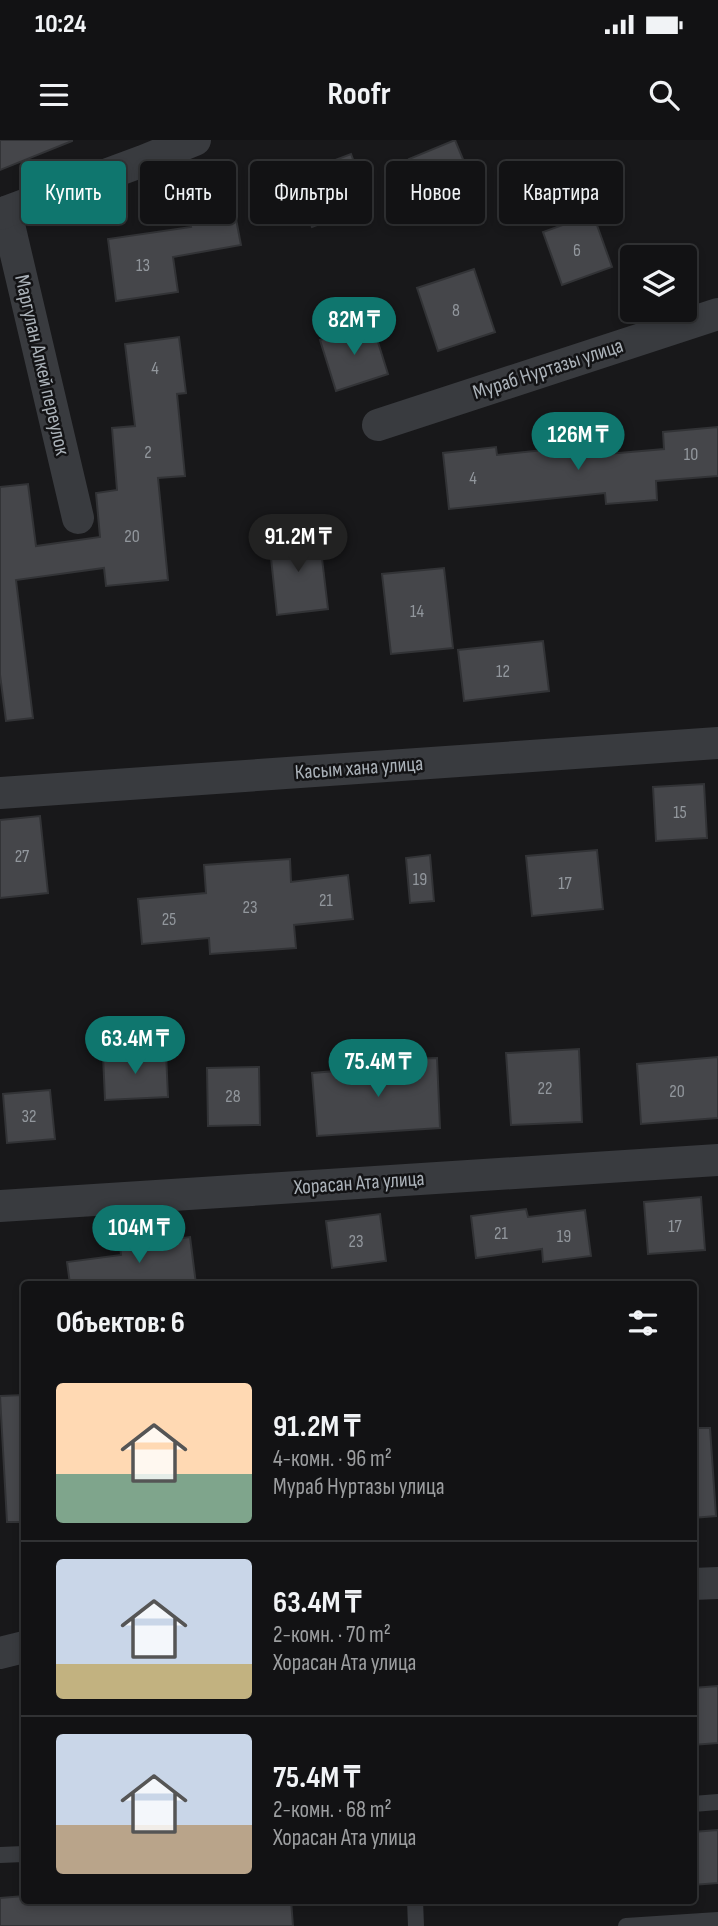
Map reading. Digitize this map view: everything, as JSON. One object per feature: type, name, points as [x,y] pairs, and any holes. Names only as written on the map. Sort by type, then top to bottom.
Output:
[{"type":"street","points":[[3,213],[195,140]]},
{"type":"street","name":"Маргулан Алкей переулок","points":[[3,213],[78,518]]},
{"type":"street","name":"Мураб Нуртазы улица","points":[[378,425],[718,314]]},
{"type":"street","name":"Касым хана улица","points":[[0,793],[718,743]]},
{"type":"street","name":"Хорасан Ата улица","points":[[0,1206],[718,1160]]},
{"type":"street","points":[[697,1584],[718,1583]]},
{"type":"street","points":[[0,1653],[21,1648]]},
{"type":"lane","points":[[697,1804],[718,1802]]},
{"type":"lane","points":[[0,1855],[21,1854]]},
{"type":"lane","points":[[415,1904],[416,1926]]},
{"type":"lane","points":[[626,1926],[718,1920]]},
{"type":"building","points":[[0,140],[72,140],[72,141],[0,170]]},
{"type":"building","points":[[455,140],[464,161],[410,161],[409,159]]},
{"type":"building","points":[[351,154],[354,161],[333,161]]},
{"type":"building","points":[[236,219],[241,245],[173,257],[178,292],[116,301],[108,239],[191,227],[190,224],[236,224]]},
{"type":"building","points":[[565,224],[597,224],[612,267],[562,285],[543,232]]},
{"type":"building","points":[[474,269],[495,332],[438,351],[417,288]]},
{"type":"building","points":[[372,323],[388,374],[336,391],[320,340]]},
{"type":"building","points":[[179,337],[186,393],[177,394],[185,476],[158,478],[168,580],[106,586],[104,568],[16,580],[33,718],[6,721],[0,675],[0,487],[28,484],[36,546],[100,537],[96,493],[117,490],[112,428],[135,426],[125,344]]},
{"type":"building","points":[[718,427],[718,476],[656,481],[657,500],[606,504],[605,493],[449,509],[443,453],[496,447],[497,455],[572,447],[573,457],[664,449],[663,432]]},
{"type":"building","points":[[319,533],[328,609],[277,615],[269,539]]},
{"type":"building","points":[[444,568],[453,648],[391,654],[382,574]]},
{"type":"building","points":[[543,641],[549,691],[464,701],[458,650]]},
{"type":"building","points":[[704,784],[707,838],[656,841],[653,787]]},
{"type":"building","points":[[40,816],[48,893],[0,898],[0,820]]},
{"type":"building","points":[[597,850],[603,909],[532,916],[526,856]]},
{"type":"building","points":[[430,855],[434,901],[410,903],[406,858]]},
{"type":"building","points":[[290,859],[291,882],[348,875],[353,919],[294,925],[296,948],[210,954],[209,938],[142,944],[138,899],[206,893],[204,865]]},
{"type":"building","points":[[579,1049],[582,1122],[511,1125],[506,1053]]},
{"type":"building","points":[[166,1053],[168,1097],[105,1100],[103,1055]]},
{"type":"building","points":[[718,1057],[718,1118],[641,1124],[637,1064]]},
{"type":"building","points":[[437,1058],[440,1128],[317,1136],[312,1073],[408,1065],[408,1059]]},
{"type":"building","points":[[259,1067],[260,1125],[208,1126],[207,1068]]},
{"type":"building","points":[[50,1090],[55,1139],[7,1143],[3,1094]]},
{"type":"building","points":[[701,1197],[705,1250],[648,1254],[644,1202]]},
{"type":"building","points":[[526,1209],[528,1217],[585,1210],[591,1256],[543,1262],[542,1249],[476,1258],[471,1216]]},
{"type":"building","points":[[380,1214],[386,1261],[332,1268],[326,1221]]},
{"type":"building","points":[[190,1237],[196,1281],[70,1281],[67,1262],[121,1255],[120,1246]]},
{"type":"building","points":[[21,1395],[21,1522],[7,1522],[0,1396]]},
{"type":"building","points":[[697,1428],[710,1428],[716,1516],[697,1518]]},
{"type":"building","points":[[718,1686],[718,1743],[697,1745],[697,1688]]},
{"type":"building","points":[[718,1830],[718,1883],[697,1885],[697,1832]]},
{"type":"building","points":[[21,1896],[21,1904],[291,1904],[293,1926],[0,1926],[0,1898]]}]
